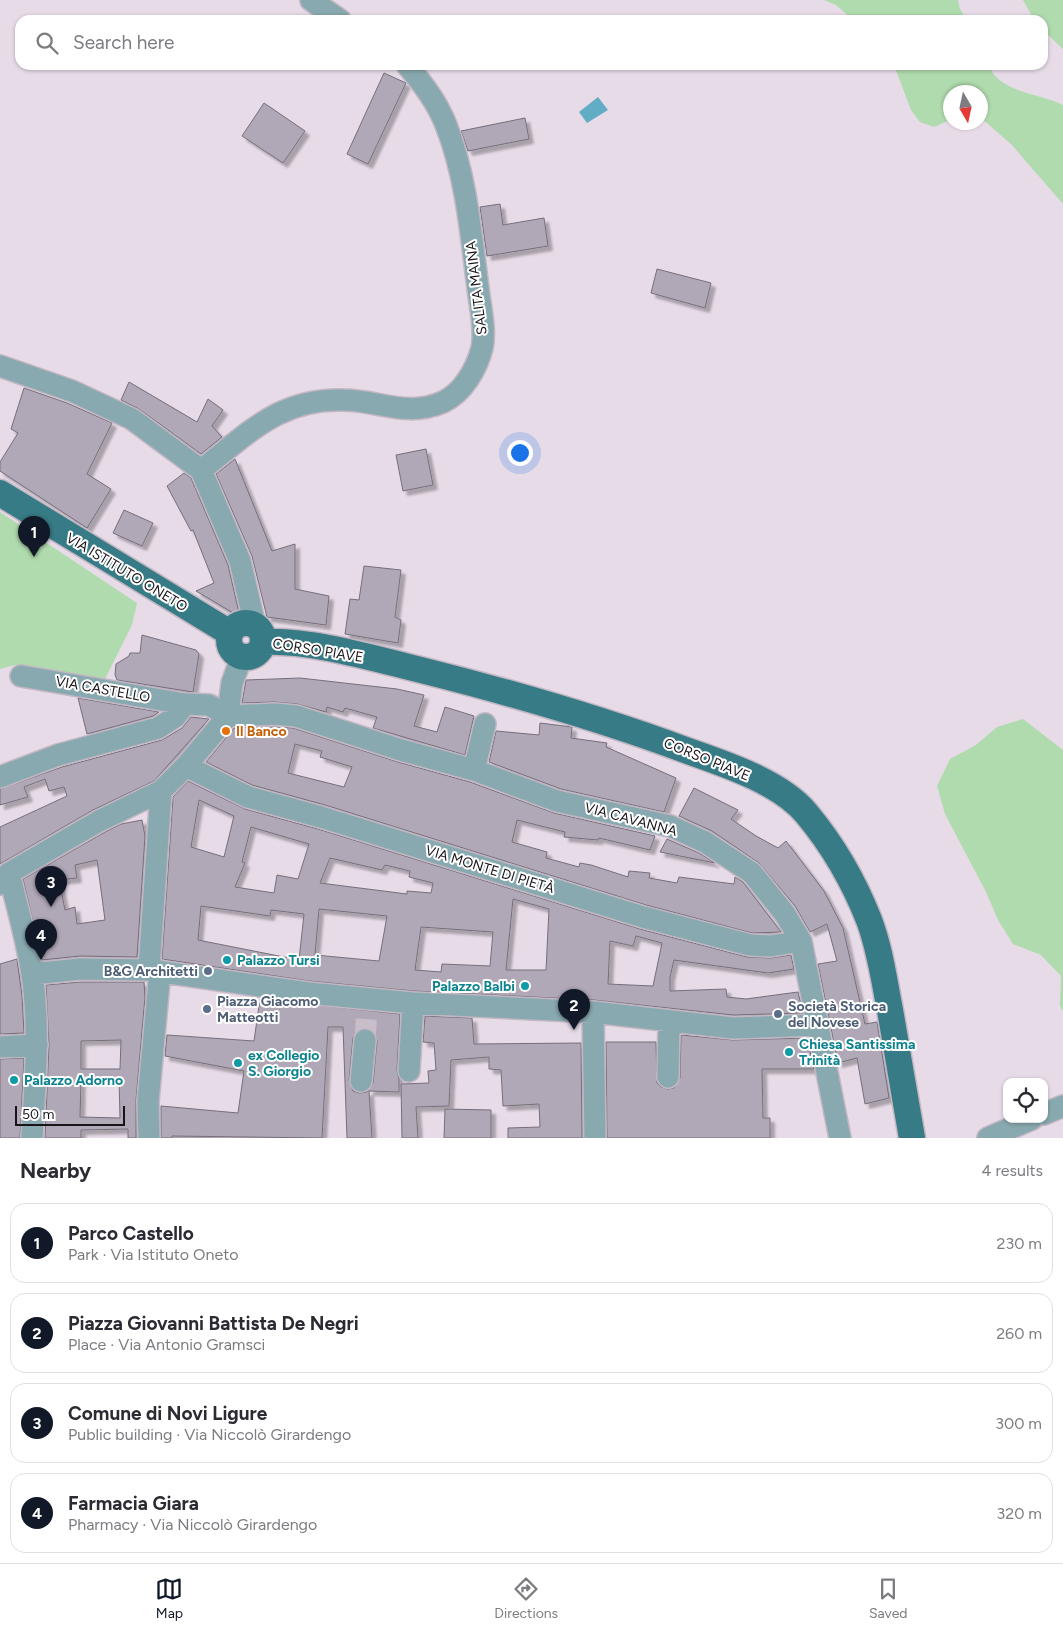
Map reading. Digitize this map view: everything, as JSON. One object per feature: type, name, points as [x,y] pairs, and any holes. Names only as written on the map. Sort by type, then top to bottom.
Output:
[{"type":"main road","name":"VIA ISTITUTO ONETO","points":[[0,493],[247,639]]},
{"type":"main road","name":"CORSO PIAVE","points":[[247,639],[293,643],[374,659],[494,688],[630,730],[726,765],[786,796],[804,811],[839,858],[869,920],[880,958],[912,1138]]},
{"type":"street","points":[[311,0],[333,15]]},
{"type":"street","name":"SALITA MAINA","points":[[201,470],[261,423],[284,409],[308,402],[344,400],[391,408],[422,408],[445,401],[464,384],[475,368],[482,346],[482,317],[461,175],[447,126],[433,96],[411,70]]},
{"type":"street","points":[[0,366],[72,391],[132,419],[201,470],[240,561],[253,617],[232,683],[228,716],[186,766],[161,791],[99,821],[2,881],[32,974],[37,1045],[32,1138]]},
{"type":"street","name":"VIA CASTELLO","points":[[21,676],[186,704],[209,705],[228,716]]},
{"type":"street","points":[[0,777],[58,755],[158,728],[175,716],[186,704]]},
{"type":"street","name":"VIA CAVANNA","points":[[228,716],[275,714],[296,716],[401,750],[474,770],[557,801],[670,826],[705,842],[752,873],[785,914],[801,941],[840,1138]]},
{"type":"street","points":[[474,770],[485,724]]},
{"type":"street","name":"VIA MONTE DI PIETÀ","points":[[186,766],[248,797],[321,817],[653,920],[750,945],[770,946],[801,941]]},
{"type":"street","points":[[149,1138],[148,1101],[161,791]]},
{"type":"street","points":[[32,974],[80,969],[154,970],[368,1004],[413,1003],[593,1012],[733,1028],[818,1025]]},
{"type":"street","points":[[409,1071],[413,1003]]},
{"type":"street","points":[[593,1012],[595,1138]]},
{"type":"street","points":[[668,1077],[669,1021]]},
{"type":"street","points":[[361,1082],[365,1040]]},
{"type":"street","points":[[0,1046],[37,1045]]},
{"type":"street","points":[[1048,1112],[1063,1106]]},
{"type":"street","points":[[988,1138],[1023,1123]]},
{"type":"green space","points":[[824,0],[958,0],[964,15],[847,15],[836,5]]},
{"type":"green space","points":[[1023,0],[1063,0],[1063,49],[1048,35],[1048,15],[1031,15]]},
{"type":"green space","points":[[896,70],[992,70],[1001,81],[1011,87],[1063,105],[1063,204],[1012,145],[988,124],[988,85],[943,85],[943,123],[934,127],[920,122],[911,110]]},
{"type":"green space","points":[[0,512],[137,603],[132,625],[105,679],[15,665],[0,669]]},
{"type":"green space","points":[[1023,719],[1063,750],[1063,1011],[1060,1006],[1061,976],[1041,955],[1013,944],[998,920],[986,892],[945,814],[937,786],[950,759],[976,745],[997,727]]},
{"type":"water","points":[[598,97],[608,110],[587,123],[579,112]]},
{"type":"building","points":[[384,73],[406,83],[368,164],[347,154]]},
{"type":"building","points":[[264,103],[305,131],[283,163],[242,136]]},
{"type":"building","points":[[525,118],[529,139],[468,151],[461,131]]},
{"type":"building","points":[[500,204],[503,225],[544,218],[548,246],[487,256],[480,207]]},
{"type":"building","points":[[657,269],[711,283],[705,308],[651,293]]},
{"type":"building","points":[[129,382],[197,422],[208,399],[223,410],[212,426],[222,437],[201,454],[139,409],[121,400]]},
{"type":"building","points":[[24,388],[67,403],[112,423],[87,474],[111,489],[87,528],[0,471],[0,462],[18,433],[11,429]]},
{"type":"building","points":[[426,449],[433,485],[403,491],[396,455]]},
{"type":"building","points":[[235,459],[272,551],[295,544],[295,589],[329,596],[326,625],[267,617],[252,556],[216,474]]},
{"type":"building","points":[[184,473],[191,478],[228,565],[240,617],[196,591],[214,583],[193,530],[191,531],[167,486]]},
{"type":"building","points":[[124,510],[153,523],[142,546],[113,533]]},
{"type":"building","points":[[364,566],[401,570],[395,617],[401,620],[398,643],[345,634],[350,599],[359,600]]},
{"type":"building","points":[[142,635],[196,650],[199,654],[193,692],[117,680],[115,675],[116,664],[129,656],[130,653],[140,653]]},
{"type":"building","points":[[300,678],[397,689],[424,695],[414,726],[437,732],[445,707],[474,716],[465,755],[373,728],[377,717],[345,708],[343,712],[327,707],[326,712],[297,704],[275,702],[242,703],[246,680]]},
{"type":"building","points":[[78,698],[159,712],[153,716],[87,734]]},
{"type":"building","points":[[191,717],[209,719],[154,781],[93,810],[0,864],[0,827],[67,796],[64,787],[49,791],[45,779],[24,787],[28,797],[0,805],[0,789],[62,767],[162,740],[182,728]]},
{"type":"building","points":[[540,723],[572,727],[571,738],[607,743],[606,747],[676,778],[664,812],[561,789],[489,762],[496,731],[539,735]]},
{"type":"building","points":[[234,728],[293,728],[398,762],[470,782],[554,813],[655,836],[650,850],[599,838],[598,840],[564,837],[565,832],[517,820],[512,842],[547,852],[546,858],[579,867],[580,863],[591,865],[628,877],[629,871],[650,873],[649,878],[677,883],[679,877],[734,884],[735,877],[743,882],[781,932],[752,933],[646,905],[325,805],[252,785],[206,762]],"holes":[[[295,744],[322,751],[320,757],[352,767],[344,787],[288,773]]]},
{"type":"building","points":[[188,781],[245,809],[318,829],[640,929],[747,957],[770,958],[791,955],[794,969],[768,973],[674,960],[670,977],[670,991],[726,989],[727,997],[746,999],[798,992],[803,1013],[733,1015],[594,1000],[414,991],[309,981],[162,959],[173,797]],"holes":[[[199,800],[234,816],[224,857],[191,847]],[[251,827],[309,844],[298,879],[277,875],[274,893],[235,887],[245,863],[242,862]],[[330,858],[382,870],[385,865],[410,871],[409,877],[433,883],[431,893],[407,891],[407,894],[320,883]],[[513,899],[549,909],[546,970],[506,970]],[[201,906],[270,916],[271,910],[304,914],[299,960],[198,940]],[[319,909],[387,916],[379,961],[315,955]],[[421,927],[493,932],[490,966],[442,964],[441,972],[415,970]],[[636,936],[662,943],[653,986],[608,984],[610,941],[633,946]]]},
{"type":"building","points":[[694,788],[738,810],[731,819],[756,836],[778,848],[786,841],[824,891],[843,928],[865,1024],[877,1022],[889,1098],[865,1104],[857,1058],[838,1063],[818,964],[837,961],[827,924],[810,932],[795,906],[759,863],[712,831],[679,816]]},
{"type":"building","points":[[142,820],[145,836],[137,957],[80,956],[42,960],[23,879],[121,824]],"holes":[[[97,860],[105,920],[77,924],[75,907],[65,910],[59,880],[77,878],[75,865]]]},
{"type":"building","points":[[667,839],[699,853],[715,863],[660,852]]},
{"type":"building","points":[[17,959],[24,1033],[0,1034],[0,964]]},
{"type":"building","points":[[81,982],[144,982],[145,997],[136,1100],[136,1138],[128,1138],[128,1129],[81,1130],[81,1138],[45,1138],[49,1045],[46,985]],"holes":[[[121,1040],[120,1069],[81,1069],[81,1041]],[[119,1079],[120,1118],[80,1117],[81,1080]]]},
{"type":"building","points":[[260,999],[400,1014],[397,1070],[399,1092],[369,1091],[372,1138],[347,1138],[343,1027],[328,1027],[322,1138],[172,1136],[172,1138],[161,1138],[161,1106],[238,1113],[244,1071],[165,1056],[167,1035],[254,1041]],"holes":[[[359,1029],[373,1030],[377,1041],[373,1083],[367,1092],[360,1093],[353,1091],[349,1080],[353,1038]]]},
{"type":"building","points":[[425,1016],[472,1018],[474,1044],[581,1043],[582,1138],[508,1138],[508,1128],[540,1127],[539,1104],[503,1106],[501,1070],[489,1069],[489,1057],[451,1060],[449,1106],[416,1107],[418,1138],[402,1138],[401,1084],[429,1083],[428,1071],[436,1070],[434,1043],[423,1042]]},
{"type":"building","points":[[681,1035],[733,1040],[807,1038],[814,1069],[762,1069],[763,1118],[770,1118],[770,1138],[607,1138],[606,1042],[656,1042],[657,1083],[661,1087],[668,1089],[674,1088],[680,1078]]},
{"type":"building","name":"Palazzo Adorno","points":[[24,1058],[20,1138],[0,1138],[0,1059]]},
{"type":"building","points":[[445,1109],[491,1110],[491,1138],[444,1138]]},
{"type":"tunnel","points":[[365,1040],[367,1009]]},
{"type":"place","name":"Parco Castello","points":[[34,557]]},
{"type":"place","name":"Il Banco","points":[[226,731]]},
{"type":"place","name":"Comune di Novi Ligure","points":[[51,907]]},
{"type":"place","name":"Farmacia Giara","points":[[41,960]]},
{"type":"place","name":"Palazzo Tursi","points":[[227,960]]},
{"type":"place","name":"B&G Architetti","points":[[208,971]]},
{"type":"place","name":"Palazzo Balbi","points":[[525,986]]},
{"type":"place","name":"Piazza Giacomo Matteotti","points":[[207,1009]]},
{"type":"place","name":"Società Storica del Novese","points":[[778,1014]]},
{"type":"place","name":"Piazza Giovanni Battista De Negri","points":[[574,1030]]},
{"type":"place","name":"Chiesa Santissima Trinità","points":[[789,1052]]},
{"type":"place","name":"ex Collegio S. Giorgio","points":[[238,1063]]},
{"type":"place","name":"Palazzo Adorno","points":[[14,1080]]}]
